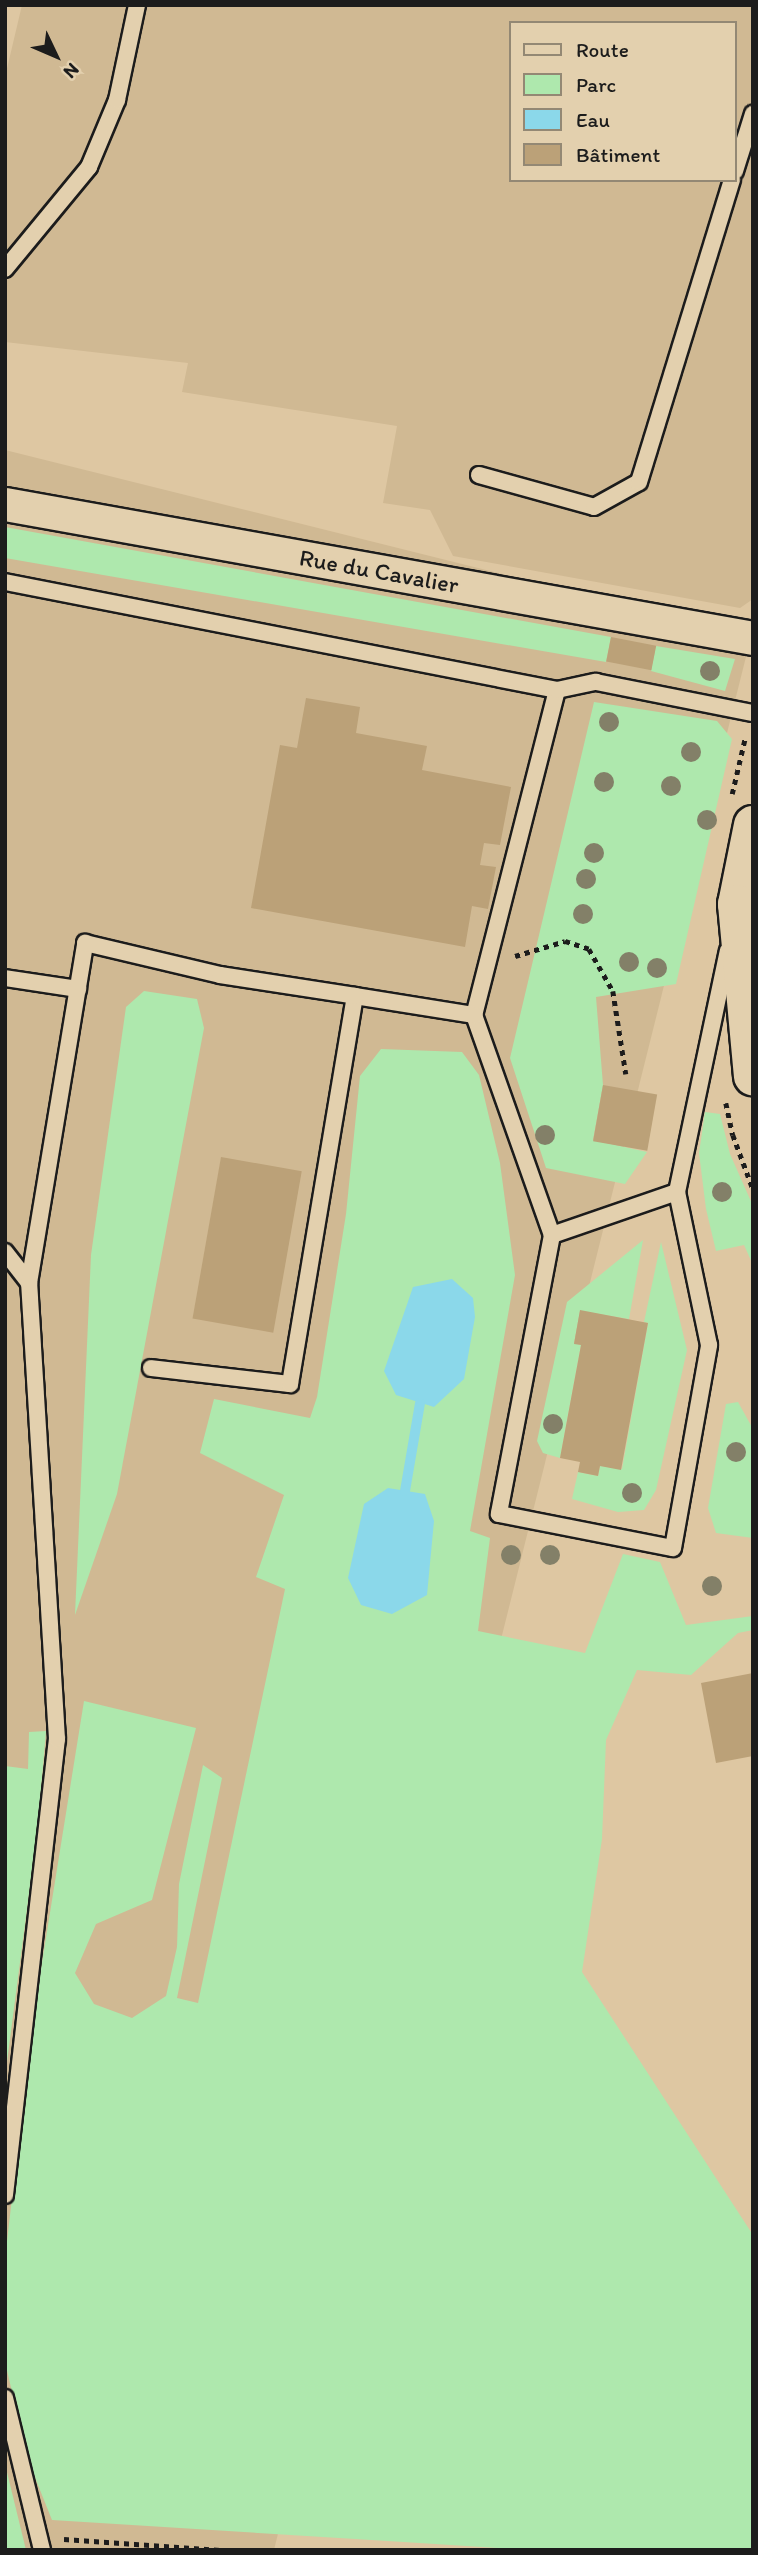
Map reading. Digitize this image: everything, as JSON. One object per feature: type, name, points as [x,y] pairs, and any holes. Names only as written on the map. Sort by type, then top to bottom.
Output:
[{"type":"street","name":"Rue du Cavalier","points":[[5,504],[753,638]]},
{"type":"street","points":[[753,825],[737,904],[753,1076]]},
{"type":"lane","points":[[5,269],[89,167],[117,100],[137,5]]},
{"type":"lane","points":[[737,165],[753,114]]},
{"type":"lane","points":[[479,475],[594,506],[639,482],[731,182]]},
{"type":"lane","points":[[5,582],[557,690],[596,682],[753,713]]},
{"type":"lane","points":[[557,690],[474,1015],[552,1235],[499,1514],[673,1549],[709,1345],[677,1192],[737,904]]},
{"type":"lane","points":[[5,2195],[57,1739],[29,1283],[85,943],[220,975],[474,1015]]},
{"type":"lane","points":[[5,978],[78,989]]},
{"type":"lane","points":[[151,1368],[290,1384],[355,996]]},
{"type":"lane","points":[[552,1235],[677,1192]]},
{"type":"lane","points":[[5,1252],[29,1283]]},
{"type":"lane","points":[[5,2398],[40,2543]]},
{"type":"path","points":[[487,965],[565,941],[589,949],[613,991],[626,1074]]},
{"type":"path","points":[[40,2543],[221,2550]]},
{"type":"shaded area","points":[[22,5],[753,5],[753,599],[740,608],[453,556],[430,510],[383,503],[397,426],[182,392],[188,363],[5,342],[5,77]]},
{"type":"shaded area","points":[[5,450],[751,636],[274,2550],[5,2550]]},
{"type":"green space","points":[[5,527],[611,637],[606,662],[5,558]]},
{"type":"green space","points":[[656,646],[735,659],[725,691],[651,671]]},
{"type":"green space","points":[[594,702],[717,721],[732,739],[676,984],[596,997],[603,1085],[593,1140],[647,1152],[625,1184],[546,1168],[510,1058]]},
{"type":"green space","points":[[144,991],[197,999],[204,1028],[117,1494],[75,1615],[91,1255],[126,1007]]},
{"type":"green space","points":[[381,1049],[462,1052],[479,1075],[500,1163],[515,1275],[470,1531],[490,1538],[478,1631],[585,1653],[623,1554],[660,1562],[686,1625],[753,1616],[753,1630],[738,1633],[691,1675],[637,1670],[606,1740],[602,1839],[582,1972],[753,2235],[753,2550],[532,2550],[52,2520],[28,2460],[5,2362],[5,2259],[31,2031],[84,1701],[196,1728],[152,1900],[96,1924],[75,1973],[94,2004],[132,2018],[166,1996],[177,1947],[179,1884],[203,1765],[222,1778],[177,1998],[198,2003],[285,1589],[256,1577],[284,1495],[200,1453],[214,1399],[310,1418],[317,1397],[346,1214],[360,1076]]},
{"type":"green space","points":[[705,1112],[720,1114],[730,1154],[753,1206],[753,1265],[744,1245],[716,1251],[706,1209],[699,1153]]},
{"type":"green space","points":[[643,1240],[629,1319],[580,1311],[574,1343],[581,1345],[560,1458],[543,1453],[537,1441],[567,1302]]},
{"type":"green space","points":[[661,1242],[687,1350],[656,1490],[644,1510],[618,1512],[572,1499],[578,1472],[598,1476],[600,1466],[622,1469],[648,1323],[644,1322]]},
{"type":"green space","points":[[738,1402],[753,1429],[753,1538],[716,1533],[708,1508],[726,1404]]},
{"type":"green space","points":[[46,1731],[38,1825],[5,2077],[5,1766],[28,1769],[29,1732]]},
{"type":"green space","points":[[5,2464],[26,2550],[5,2550]]},
{"type":"water","points":[[452,1279],[473,1298],[475,1317],[464,1379],[434,1407],[396,1395],[384,1371],[413,1287]]},
{"type":"water","points":[[388,1488],[425,1494],[434,1521],[427,1595],[392,1614],[361,1605],[348,1578],[364,1504]]},
{"type":"building","points":[[611,637],[656,646],[651,670],[606,662]]},
{"type":"building","points":[[306,698],[360,707],[356,733],[427,746],[422,770],[511,787],[500,845],[484,843],[480,865],[496,867],[488,909],[472,906],[465,947],[251,908],[280,745],[297,748]]},
{"type":"building","points":[[603,1085],[657,1095],[647,1151],[593,1141]]},
{"type":"building","points":[[221,1157],[302,1171],[273,1333],[193,1319]]},
{"type":"building","points":[[580,1310],[648,1323],[621,1470],[600,1466],[598,1476],[578,1472],[580,1462],[560,1458],[581,1345],[574,1344]]},
{"type":"building","points":[[753,1673],[753,1756],[716,1763],[701,1683]]},
{"type":"waterway","points":[[405,1491],[420,1403]]}]
